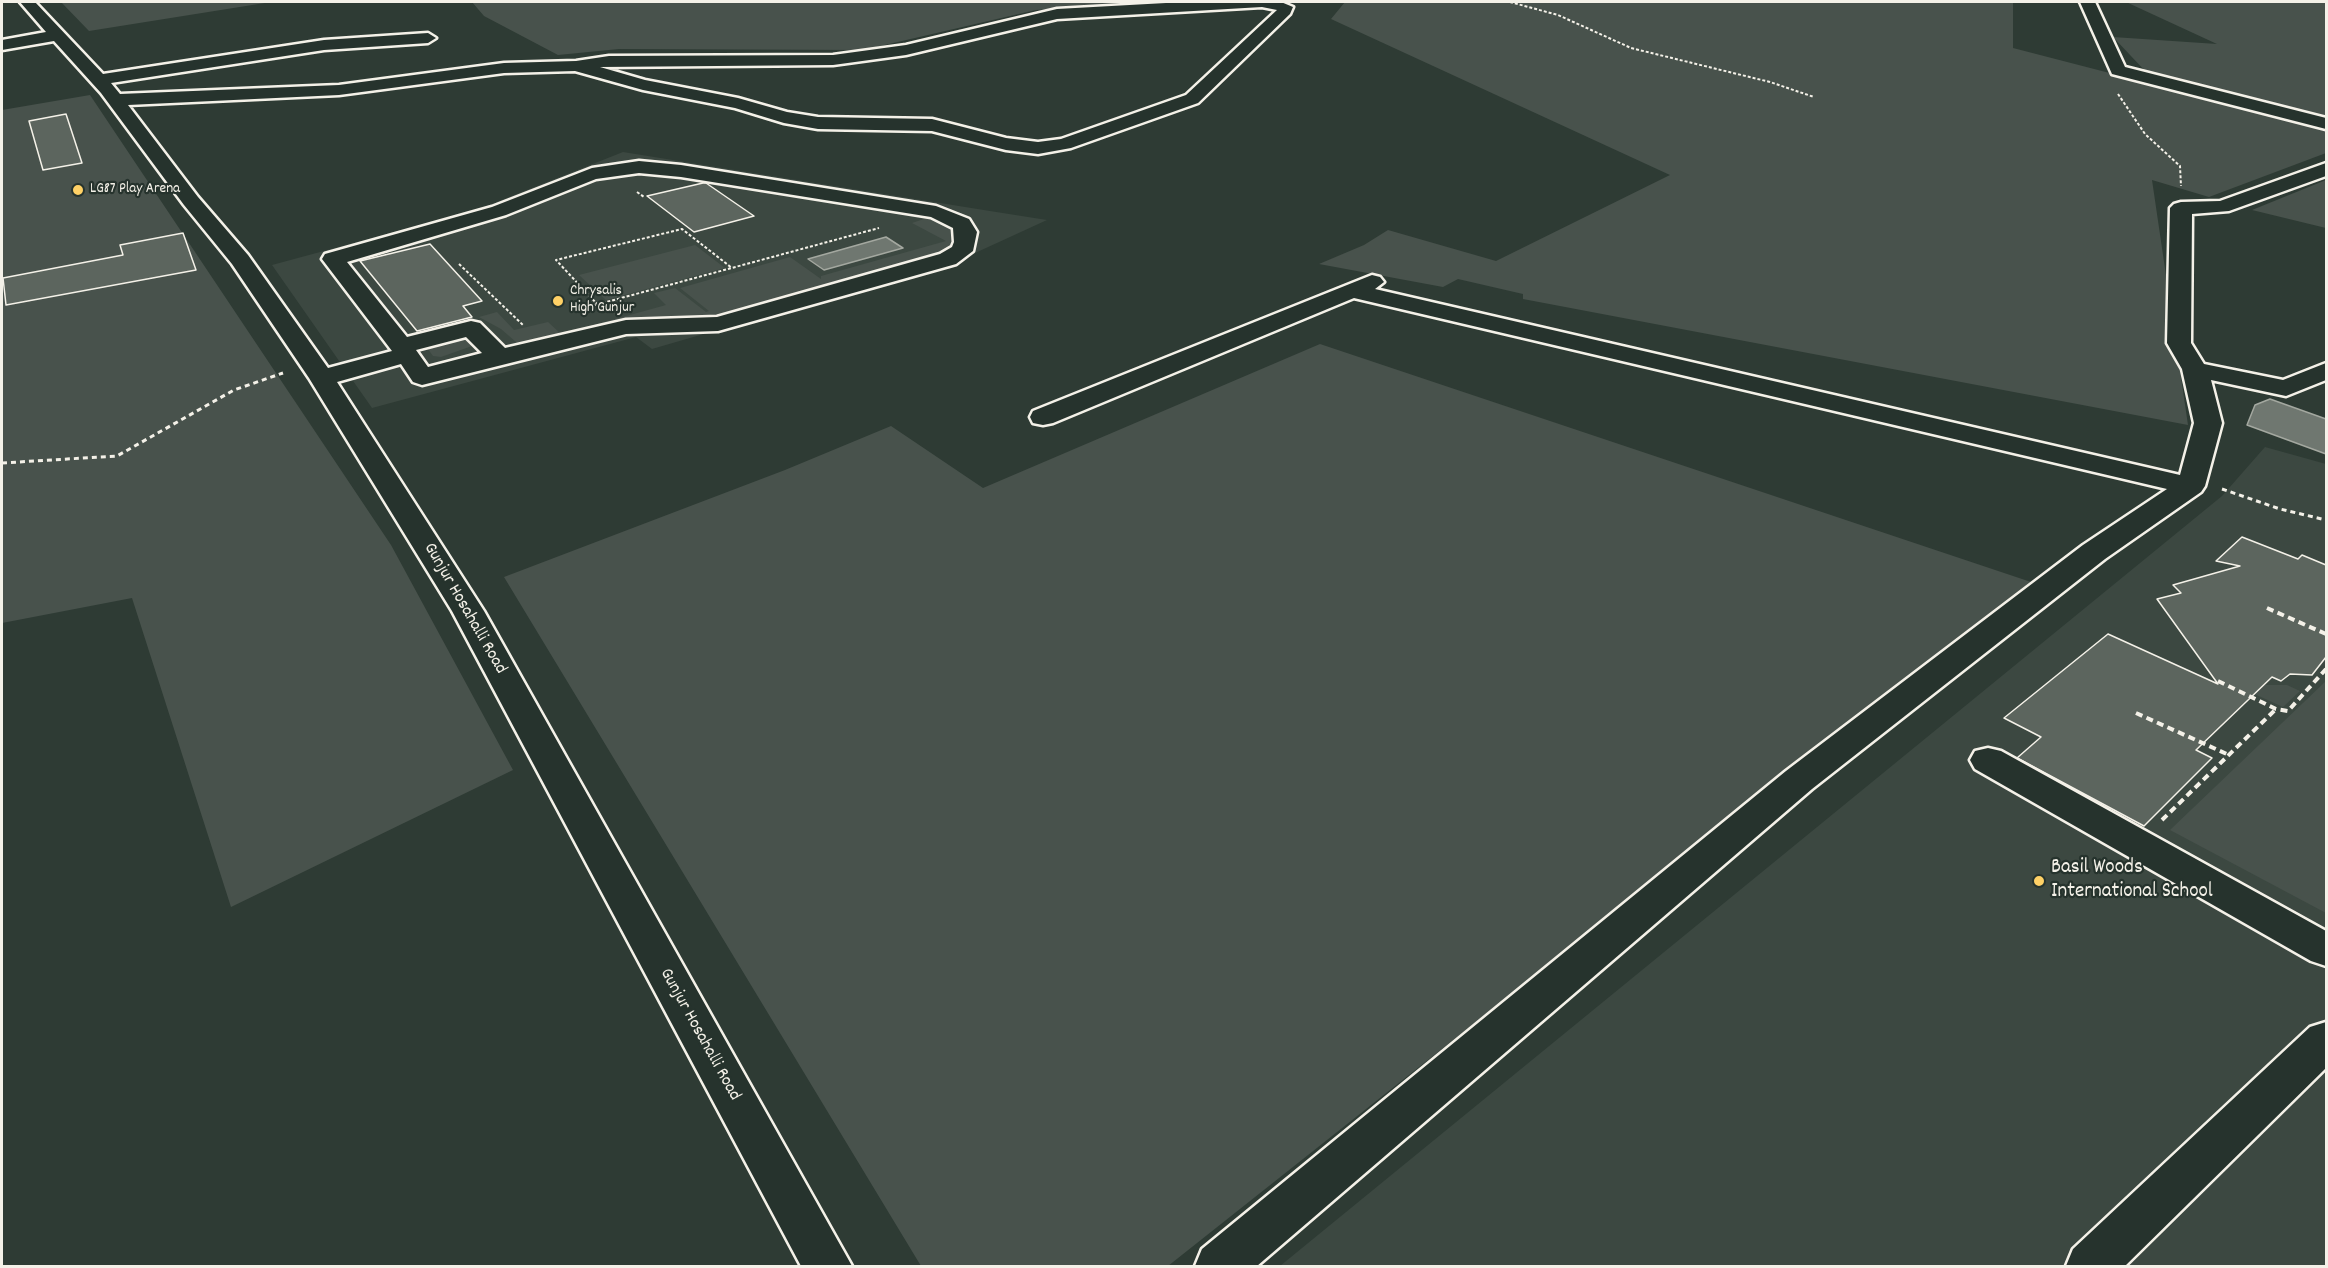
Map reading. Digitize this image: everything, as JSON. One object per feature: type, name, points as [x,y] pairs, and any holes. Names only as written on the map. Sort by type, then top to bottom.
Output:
[{"type":"street","name":"Gunjur Hosahalli Road","points":[[27,2],[100,82],[191,201],[240,260],[317,371],[468,611],[827,1266]]},
{"type":"street","points":[[100,82],[339,90],[504,68],[576,66],[609,61],[833,60],[906,50],[1057,14],[1244,2],[1262,2],[1286,7],[1285,11],[1192,99],[1064,144],[1038,148],[1006,144],[933,124],[818,123],[784,117],[738,103],[643,85],[576,66]]},
{"type":"street","points":[[2088,2],[2118,70],[2326,124]]},
{"type":"street","points":[[100,82],[338,27]]},
{"type":"street","points":[[2,45],[59,35]]},
{"type":"street","points":[[100,82],[324,45],[428,38]]},
{"type":"street","points":[[639,168],[681,171],[936,212],[951,217],[961,224],[966,232],[962,251],[948,259],[718,324],[626,327],[527,352],[499,356],[422,377],[404,350],[333,259],[499,211],[608,170],[639,168]]},
{"type":"street","points":[[1220,1266],[1800,780],[2094,552],[2192,483],[2208,423],[2195,369],[2179,343],[2181,207],[2222,207],[2326,169]]},
{"type":"street","points":[[1043,417],[1382,278]]},
{"type":"street","points":[[1354,291],[2192,483]]},
{"type":"street","points":[[317,371],[404,350],[471,328],[499,356]]},
{"type":"street","points":[[2195,369],[2271,387],[2286,388],[2326,371]]},
{"type":"street","points":[[1988,760],[2326,950]]},
{"type":"street","points":[[2091,1266],[2326,1040]]},
{"type":"path","points":[[1510,2],[1558,15],[1631,48],[1770,82],[1814,97]]},
{"type":"path","points":[[2118,70],[2118,96],[2145,134],[2181,166],[2181,207]]},
{"type":"path","points":[[587,308],[880,228]]},
{"type":"path","points":[[598,305],[556,260],[682,229],[733,268]]},
{"type":"path","points":[[459,264],[521,326],[532,322]]},
{"type":"path","points":[[2,463],[117,456],[234,390],[317,371]]},
{"type":"path","points":[[2192,483],[2326,520]]},
{"type":"path","points":[[2267,608],[2326,634]]},
{"type":"path","points":[[2218,681],[2276,710],[2288,711],[2326,669]]},
{"type":"path","points":[[2138,844],[2276,710]]},
{"type":"path","points":[[2136,713],[2229,755]]},
{"type":"shaded area","points":[[61,2],[271,2],[89,31]]},
{"type":"shaded area","points":[[472,2],[1140,2],[1036,10],[863,50],[619,49],[558,55],[484,16]]},
{"type":"shaded area","points":[[1345,2],[2013,2],[2013,48],[2326,129],[2326,153],[2209,197],[2152,180],[2188,425],[1523,299],[1523,294],[1458,279],[1443,287],[1319,264],[1364,245],[1388,230],[1496,261],[1670,175],[1331,19]]},
{"type":"shaded area","points":[[2126,2],[2326,2],[2326,118],[2148,74],[2113,37],[2217,44]]},
{"type":"shaded area","points":[[90,95],[391,545],[513,770],[231,907],[132,598],[2,623],[2,110]]},
{"type":"shaded area","name":"Chrysalis High Gunjur","points":[[623,152],[1047,220],[962,259],[652,349],[636,337],[372,408],[272,265],[479,209]]},
{"type":"shaded area","points":[[2326,180],[2326,228],[2252,210]]},
{"type":"shaded area","points":[[936,215],[954,226],[958,242],[951,253],[718,320],[523,348],[501,329],[479,317],[497,312],[514,330],[548,322],[561,334],[666,305],[654,293],[675,288],[706,312],[709,311],[680,288],[790,257],[821,279],[821,276],[946,241],[912,223]]},
{"type":"shaded area","points":[[886,237],[903,248],[824,270],[808,259]]},
{"type":"shaded area","points":[[695,245],[725,268],[606,300],[579,275]]},
{"type":"shaded area","points":[[461,338],[467,339],[472,346],[441,357],[433,356],[428,349],[431,345]]},
{"type":"shaded area","points":[[1320,344],[2031,582],[1168,1266],[921,1266],[504,577],[785,470],[891,426],[983,488]]},
{"type":"shaded area","points":[[2270,399],[2326,419],[2326,454],[2247,425],[2255,405]]},
{"type":"shaded area","name":"Basil Woods International School","points":[[2265,447],[2326,464],[2326,1266],[1280,1266],[2222,496]]},
{"type":"shaded area","points":[[2216,665],[2261,685],[2287,685],[2300,691],[2283,707],[2208,673]]},
{"type":"shaded area","points":[[2326,681],[2326,913],[2170,830]]},
{"type":"building","points":[[66,114],[82,163],[43,170],[29,121]]},
{"type":"building","points":[[703,183],[754,216],[694,232],[647,196]]},
{"type":"building","points":[[183,233],[196,270],[6,305],[3,278],[123,255],[120,245]]},
{"type":"building","points":[[430,244],[482,301],[463,306],[472,317],[417,331],[360,261]]},
{"type":"building","points":[[2242,537],[2298,559],[2302,555],[2326,565],[2326,657],[2312,675],[2290,674],[2281,681],[2272,677],[2196,750],[2212,758],[2144,826],[2017,758],[2041,737],[2004,718],[2108,634],[2218,684],[2157,599],[2181,593],[2173,585],[2240,566],[2216,561]]},
{"type":"place","name":"LG87 Play Arena","points":[[78,190]]},
{"type":"place","name":"Chrysalis High Gunjur","points":[[558,301]]},
{"type":"place","name":"Basil Woods International School","points":[[2039,881]]}]
